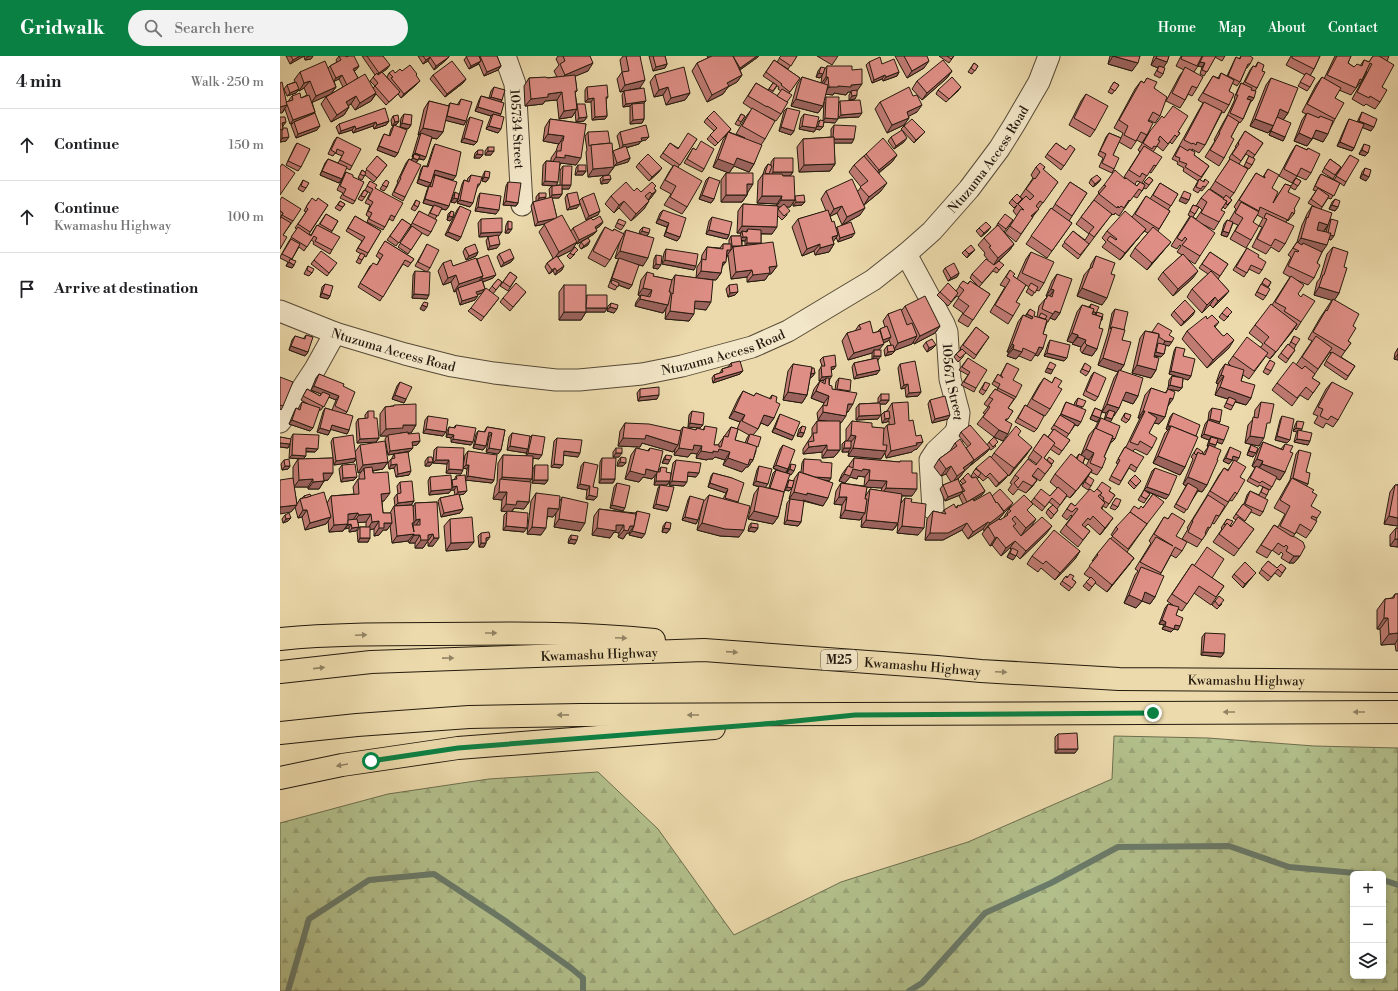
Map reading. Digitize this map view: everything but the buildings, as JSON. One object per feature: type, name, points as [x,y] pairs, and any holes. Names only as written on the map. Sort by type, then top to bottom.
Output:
[{"type":"main road","points":[[280,639],[299,637],[413,634],[492,633],[576,635],[658,641],[704,650]]},
{"type":"main road","name":"Kwamashu Highway","points":[[280,672],[371,662],[704,650],[981,671],[1119,679],[1398,680]]},
{"type":"main road","points":[[280,733],[358,725],[469,717],[580,715],[1398,712]]},
{"type":"main road","points":[[280,778],[342,765],[458,748],[776,723],[855,715]]},
{"type":"street","name":"105734 Street","points":[[504,56],[514,84],[516,99],[522,205]]},
{"type":"street","name":"Ntuzuma Access Road","points":[[280,311],[335,333],[405,354],[452,366],[494,373],[556,380],[579,380],[642,374],[682,366],[752,347],[788,330],[873,280],[932,231],[992,159],[1014,126],[1038,82],[1049,56]]},
{"type":"street","name":"105671 Street","points":[[906,254],[948,332],[948,371],[959,413],[957,429],[954,434],[936,451],[930,460],[933,509]]},
{"type":"street","points":[[280,422],[315,369],[335,333]]},
{"type":"green space","points":[[1114,736],[1208,738],[1314,746],[1398,748],[1398,991],[280,991],[280,823],[388,794],[489,779],[598,772],[658,829],[734,935],[841,882],[968,842],[1112,779]]},
{"type":"waterway","points":[[909,991],[922,983],[985,913],[1051,883],[1118,847],[1229,846],[1289,867],[1350,873]]},
{"type":"waterway","points":[[288,991],[309,919],[369,880],[434,874],[504,920],[571,968],[583,978],[583,991]]},
{"type":"waterway","points":[[1386,881],[1398,885]]},
{"type":"route","points":[[371,761],[458,748],[776,723],[855,715],[1153,713]]}]
